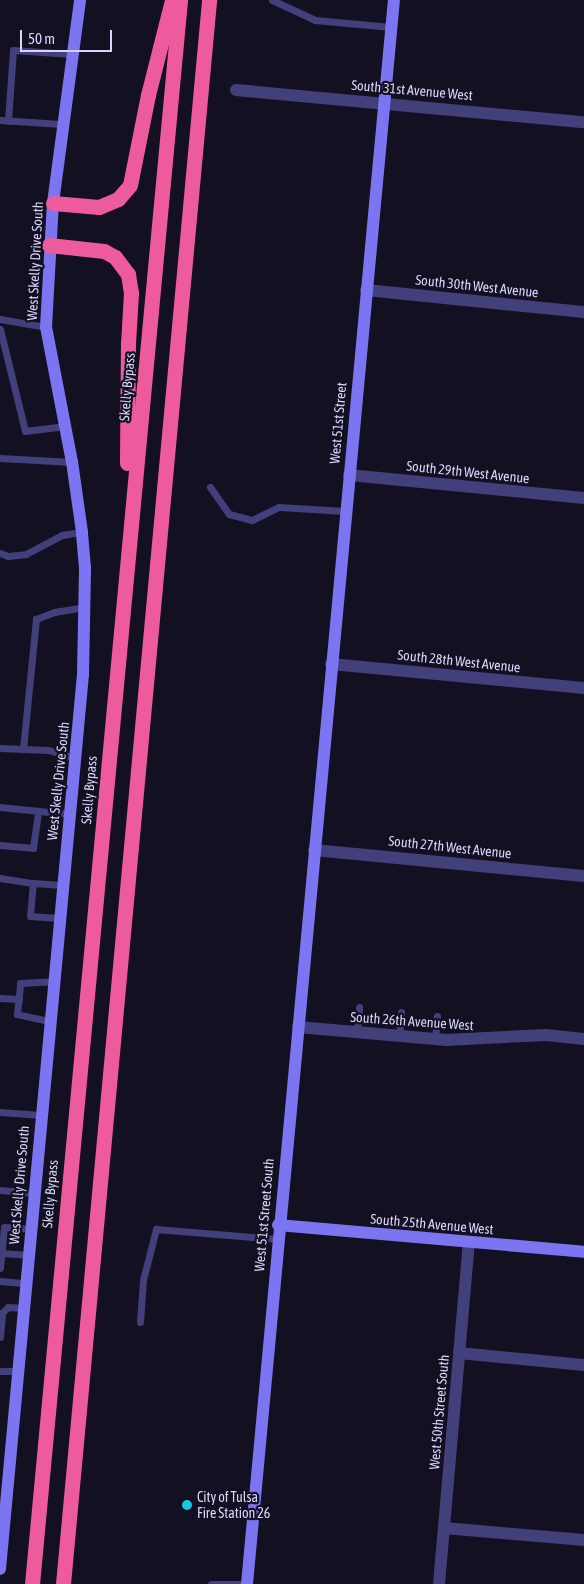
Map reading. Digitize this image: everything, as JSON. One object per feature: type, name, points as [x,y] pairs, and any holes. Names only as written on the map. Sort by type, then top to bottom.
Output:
[{"type":"highway","points":[[53,203],[99,207],[118,200],[130,186],[148,95],[172,0]]},
{"type":"highway","name":"Skelly Bypass","points":[[32,1584],[180,0]]},
{"type":"highway","points":[[63,1584],[209,0]]},
{"type":"highway","points":[[50,245],[104,251],[123,265],[130,283],[127,556]]},
{"type":"street","name":"West Skelly Drive South","points":[[0,1569],[4,1484],[26,1283],[49,1021],[76,758],[85,607],[82,532],[66,426],[46,326],[53,203],[61,124],[80,0]]},
{"type":"street","name":"West 51st Street","points":[[314,850],[394,0]]},
{"type":"street","name":"South 31st Avenue West","points":[[236,90],[584,122]]},
{"type":"street","name":"South 30th West Avenue","points":[[366,290],[584,312]]},
{"type":"street","name":"South 29th West Avenue","points":[[348,475],[584,498]]},
{"type":"street","name":"South 28th West Avenue","points":[[331,664],[584,688]]},
{"type":"street","name":"South 27th West Avenue","points":[[314,850],[584,876]]},
{"type":"street","name":"West 51st Street South","points":[[247,1584],[278,1226],[314,850]]},
{"type":"street","name":"South 26th Avenue West","points":[[298,1027],[478,1041],[546,1036],[584,1039]]},
{"type":"street","name":"South 25th Avenue West","points":[[278,1226],[584,1252]]},
{"type":"street","name":"West 50th Street South","points":[[439,1584],[470,1242]]},
{"type":"street","points":[[459,1353],[584,1364]]},
{"type":"street","points":[[444,1528],[584,1540]]},
{"type":"lane","points":[[75,0],[80,0]]},
{"type":"lane","points":[[272,0],[314,20],[391,27]]},
{"type":"lane","points":[[61,124],[4,120],[13,50],[72,54]]},
{"type":"lane","points":[[0,319],[46,326]]},
{"type":"lane","points":[[0,328],[25,431],[66,426]]},
{"type":"lane","points":[[0,458],[72,462]]},
{"type":"lane","points":[[210,487],[229,514],[252,520],[279,507],[345,511]]},
{"type":"lane","points":[[0,552],[8,556],[26,554],[62,536],[82,532]]},
{"type":"lane","points":[[23,749],[36,619],[54,612],[85,607]]},
{"type":"lane","points":[[0,748],[48,750],[76,758]]},
{"type":"lane","points":[[0,806],[69,814]]},
{"type":"lane","points":[[0,845],[33,848],[38,810]]},
{"type":"lane","points":[[0,878],[62,885]]},
{"type":"lane","points":[[32,883],[30,916],[59,918]]},
{"type":"lane","points":[[49,1021],[17,1014],[20,983],[53,981]]},
{"type":"lane","points":[[0,998],[19,1000]]},
{"type":"lane","points":[[357,1032],[359,1007]]},
{"type":"lane","points":[[399,1036],[401,1012]]},
{"type":"lane","points":[[435,1039],[437,1016]]},
{"type":"lane","points":[[0,1112],[41,1115]]},
{"type":"lane","points":[[0,1190],[34,1193]]},
{"type":"lane","points":[[0,1268],[4,1227],[30,1229]]},
{"type":"lane","points":[[140,1322],[143,1280],[156,1229],[277,1239]]},
{"type":"lane","points":[[1,1253],[28,1255]]},
{"type":"lane","points":[[0,1281],[26,1283]]},
{"type":"lane","points":[[0,1337],[2,1313],[8,1307],[23,1308]]},
{"type":"lane","points":[[0,1371],[17,1371]]},
{"type":"lane","points":[[211,1584],[247,1584]]},
{"type":"place","name":"City of Tulsa Fire Station 26","points":[[187,1505]]}]
